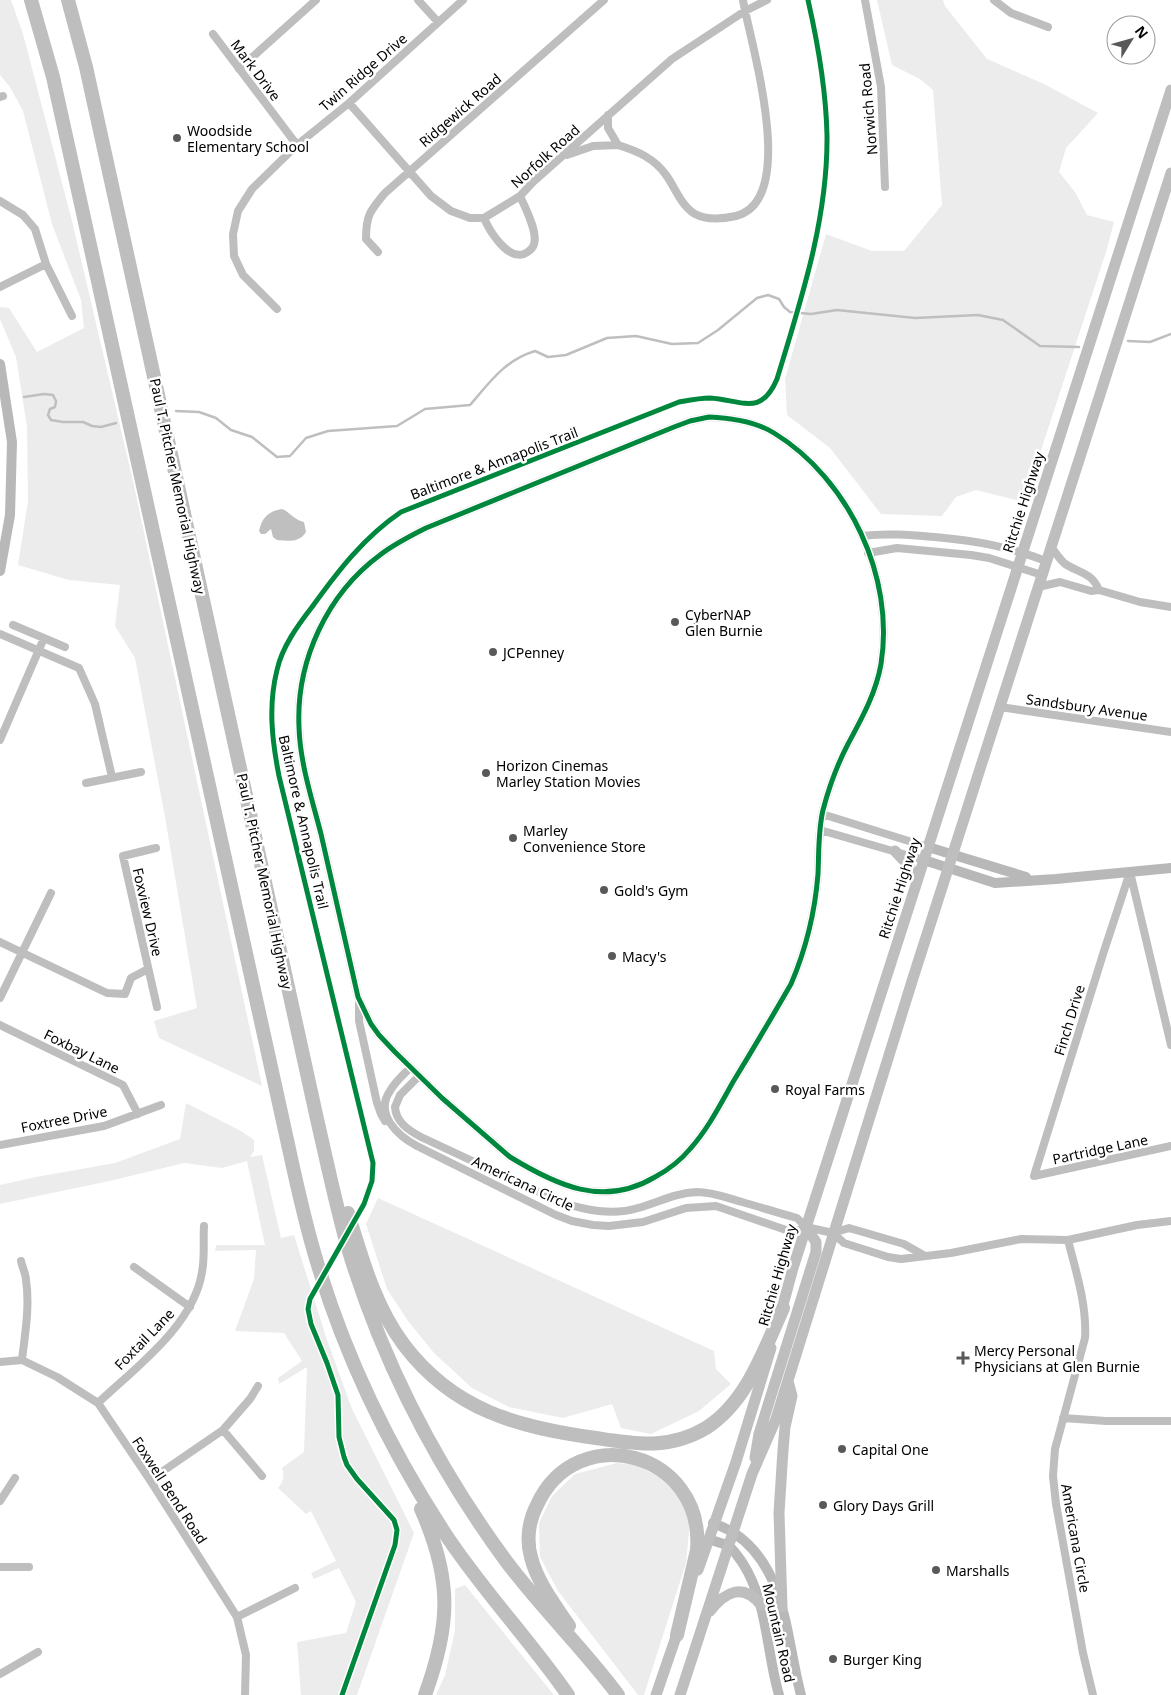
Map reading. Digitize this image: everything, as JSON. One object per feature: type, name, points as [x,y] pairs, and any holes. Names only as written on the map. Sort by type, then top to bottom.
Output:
[{"type":"highway","points":[[23,0],[53,77]]},
{"type":"highway","points":[[31,0],[53,77],[303,1211],[317,1263],[349,1351],[384,1428],[404,1466],[447,1537],[568,1695]]},
{"type":"highway","name":"Paul T. Pitcher Memorial Highway","points":[[68,0],[88,77],[317,1120],[351,1257],[386,1352],[413,1411],[444,1468],[507,1562],[615,1690]]},
{"type":"highway","points":[[317,1120],[364,1264],[376,1297],[390,1322],[404,1345],[443,1385],[469,1402],[497,1416],[526,1426],[554,1432],[636,1444],[656,1445],[674,1442],[707,1427],[738,1399],[762,1354],[782,1308]]},
{"type":"highway","points":[[615,1690],[542,1585],[530,1554],[529,1540],[533,1512],[546,1487],[572,1466],[587,1459],[608,1455],[633,1457],[660,1469],[672,1478],[684,1492],[696,1520],[698,1535],[697,1550],[677,1635]]},
{"type":"highway","points":[[404,1466],[431,1532],[443,1577],[445,1602],[443,1630],[438,1654],[425,1695]]},
{"type":"main road","name":"Ritchie Highway","points":[[656,1695],[713,1523],[736,1462],[793,1268],[1171,90]]},
{"type":"main road","points":[[680,1695],[752,1474],[776,1419],[1046,561],[1171,173]]},
{"type":"main road","points":[[0,364],[12,442],[10,516],[0,571]]},
{"type":"main road","points":[[928,847],[1034,880]]},
{"type":"main road","points":[[895,851],[909,866],[917,882]]},
{"type":"main road","points":[[924,860],[995,883],[1171,868]]},
{"type":"main road","points":[[752,1474],[759,1434],[816,1252],[816,1242],[806,1227]]},
{"type":"main road","points":[[782,1607],[779,1513],[784,1434],[792,1396],[787,1380]]},
{"type":"main road","name":"Mountain Road","points":[[713,1523],[733,1532],[749,1545],[764,1564],[782,1607],[801,1695]]},
{"type":"main road","points":[[708,1539],[728,1546]]},
{"type":"main road","name":"Mountain Road","points":[[728,1546],[748,1572],[762,1605],[773,1673],[779,1695]]},
{"type":"main road","points":[[704,1619],[718,1600],[732,1592],[750,1594],[762,1605]]},
{"type":"street","points":[[239,69],[316,0]]},
{"type":"street","points":[[418,0],[438,22]]},
{"type":"street","name":"Twin Ridge Drive","points":[[277,309],[242,275],[234,256],[233,234],[238,211],[252,189],[297,145],[349,103],[463,0]]},
{"type":"street","name":"Ridgewick Road","points":[[378,252],[366,239],[366,224],[370,210],[385,193],[604,0]]},
{"type":"street","points":[[562,157],[593,146],[618,145],[651,159],[665,174],[681,200],[695,213],[710,218],[727,218],[741,215],[753,206],[767,178],[768,144],[764,104],[742,0]]},
{"type":"street","name":"Norfolk Road","points":[[484,218],[520,196],[533,182],[672,59],[744,11],[767,0]]},
{"type":"street","name":"Norwich Road","points":[[866,0],[882,87],[885,187]]},
{"type":"street","points":[[994,0],[1011,13],[1048,27]]},
{"type":"street","name":"Mark Drive","points":[[213,34],[297,145]]},
{"type":"street","points":[[349,103],[431,196],[450,211],[470,218],[484,218],[489,229],[504,248],[514,254],[521,255],[529,252],[535,243],[534,231],[520,196]]},
{"type":"street","points":[[608,115],[608,128],[618,145]]},
{"type":"street","points":[[0,201],[23,215],[35,229],[46,264],[72,316]]},
{"type":"street","points":[[0,287],[46,264]]},
{"type":"street","points":[[709,417],[747,422],[773,432],[806,458],[835,489],[849,509],[868,553],[884,620],[881,665],[868,706],[837,766],[828,791],[820,830],[818,875],[814,906],[806,944],[792,984],[701,1135],[690,1150],[664,1172],[636,1186],[615,1192],[590,1192],[559,1183],[523,1165],[510,1157],[410,1068],[379,1035],[365,1013],[358,997],[300,743],[299,711],[304,672],[318,633],[327,615],[340,596],[363,570],[400,541],[426,528],[674,427],[709,417]]},
{"type":"street","points":[[862,536],[901,534],[993,544],[1046,561]]},
{"type":"street","points":[[1051,547],[1066,564],[1078,569],[1091,578],[1099,590]]},
{"type":"street","points":[[868,553],[897,548],[942,552],[989,558],[1042,575]]},
{"type":"street","points":[[1038,588],[1060,582],[1090,591],[1099,590],[1140,602],[1171,607]]},
{"type":"street","points":[[13,625],[65,647]]},
{"type":"street","points":[[0,634],[79,668],[95,704],[112,777]]},
{"type":"street","points":[[0,740],[44,638]]},
{"type":"street","name":"Sandsbury Avenue","points":[[1000,707],[1171,732]]},
{"type":"street","points":[[86,783],[141,772]]},
{"type":"street","points":[[822,814],[928,847]]},
{"type":"street","points":[[820,830],[924,860]]},
{"type":"street","name":"Foxview Drive","points":[[156,848],[123,856],[157,1007]]},
{"type":"street","points":[[1130,872],[1171,1045]]},
{"type":"street","name":"Finch Drive","points":[[1034,1176],[1130,872]]},
{"type":"street","points":[[0,998],[51,893]]},
{"type":"street","points":[[0,942],[108,993],[125,994],[131,978],[148,969]]},
{"type":"street","points":[[358,997],[359,1021],[380,1114],[386,1123],[398,1134]]},
{"type":"street","name":"Foxbay Lane","points":[[0,1025],[123,1085],[138,1114]]},
{"type":"street","name":"Americana Circle","points":[[410,1068],[389,1092],[386,1100],[386,1116],[398,1134],[416,1146],[556,1215],[572,1221],[593,1225],[626,1225],[660,1217],[686,1208],[716,1206],[792,1232],[806,1227],[833,1233],[844,1243],[888,1257],[901,1259],[951,1253],[1021,1239],[1068,1240],[1137,1225],[1171,1222]]},
{"type":"street","name":"Americana Circle","points":[[419,1076],[400,1095],[395,1107],[400,1121],[405,1127],[560,1202],[592,1211],[622,1211],[637,1208],[667,1197],[698,1192],[716,1194],[797,1218],[806,1227]]},
{"type":"street","name":"Foxtree Drive","points":[[0,1145],[104,1126],[161,1105]]},
{"type":"street","name":"Partridge Lane","points":[[1034,1176],[1171,1146]]},
{"type":"street","name":"Foxtail Lane","points":[[98,1403],[165,1340],[190,1307],[202,1272],[204,1226]]},
{"type":"street","name":"Americana Circle","points":[[833,1233],[849,1228],[904,1244],[925,1256]]},
{"type":"street","name":"Americana Circle","points":[[1068,1240],[1082,1295],[1086,1328],[1083,1349],[1054,1449],[1053,1476],[1083,1653],[1093,1695]]},
{"type":"street","points":[[0,1362],[22,1360],[27,1301],[26,1279],[20,1261]]},
{"type":"street","points":[[134,1266],[190,1307]]},
{"type":"street","name":"Foxwell Bend Road","points":[[22,1360],[57,1377],[98,1403],[150,1480],[237,1617],[246,1655],[245,1695]]},
{"type":"street","points":[[150,1480],[223,1430],[250,1399],[258,1386]]},
{"type":"street","points":[[1063,1418],[1106,1421],[1171,1421]]},
{"type":"street","points":[[223,1430],[262,1476]]},
{"type":"street","points":[[0,1501],[15,1478]]},
{"type":"street","points":[[0,1567],[28,1566]]},
{"type":"street","points":[[237,1617],[294,1588]]},
{"type":"street","points":[[0,1674],[38,1652]]},
{"type":"shaded area","points":[[0,0],[11,0],[23,34],[72,221],[133,481],[262,1086],[159,1038],[154,1021],[197,1008],[165,817],[135,658],[115,626],[120,585],[69,580],[18,565],[28,501],[27,427],[16,357],[0,319],[0,307],[9,308],[37,352],[84,328],[81,300],[52,224],[23,111],[10,87],[0,75]]},
{"type":"shaded area","points":[[877,0],[943,0],[945,6],[987,59],[1044,84],[1098,113],[1066,148],[1059,172],[1075,192],[1087,215],[1114,222],[1107,249],[1024,502],[976,490],[956,497],[942,516],[881,514],[830,448],[787,415],[785,379],[826,234],[872,251],[904,251],[942,205],[933,90],[920,79],[892,65]]},
{"type":"shaded area","points":[[282,509],[297,520],[304,522],[306,532],[297,540],[277,540],[273,537],[271,529],[265,534],[261,534],[259,531],[266,516],[273,511]]},
{"type":"shaded area","points":[[186,1103],[241,1131],[254,1140],[254,1151],[250,1157],[262,1155],[281,1238],[294,1235],[326,1337],[352,1409],[414,1533],[357,1695],[301,1695],[297,1642],[346,1633],[356,1602],[339,1568],[314,1579],[311,1573],[336,1561],[311,1511],[306,1514],[278,1488],[283,1479],[282,1468],[304,1452],[307,1367],[279,1384],[278,1378],[302,1361],[284,1333],[235,1331],[254,1279],[256,1250],[215,1251],[216,1245],[265,1245],[247,1161],[222,1168],[184,1163],[0,1204],[0,1185],[115,1163],[180,1139]]},
{"type":"shaded area","points":[[378,1198],[714,1351],[716,1369],[731,1384],[699,1411],[651,1434],[621,1428],[612,1404],[563,1418],[509,1407],[472,1388],[434,1353],[408,1321],[387,1289],[366,1224]]},
{"type":"shaded area","points":[[617,1463],[636,1465],[659,1477],[679,1496],[690,1522],[686,1563],[644,1695],[638,1695],[558,1591],[540,1557],[539,1523],[552,1496],[575,1474]]},
{"type":"shaded area","points":[[465,1585],[554,1695],[436,1695],[445,1675],[455,1631],[455,1589]]},
{"type":"waterway","points":[[176,411],[199,412],[216,418],[231,430],[252,437],[277,457],[290,456],[306,438],[328,431],[397,426],[425,409],[470,405],[491,380],[507,366],[524,355],[535,351],[548,357],[566,355],[607,338],[636,336],[672,344],[698,343],[718,330],[757,298],[768,295],[779,299],[790,312],[811,314],[837,310],[915,318],[978,315],[1003,320],[1040,346],[1079,347]]},
{"type":"waterway","points":[[1128,341],[1150,342],[1171,334]]},
{"type":"waterway","points":[[24,397],[44,394],[53,395],[56,401],[55,407],[50,409],[48,415],[51,420],[83,422],[101,427],[116,423]]},
{"type":"cycle path","name":"Baltimore & Annapolis Trail","points":[[342,1695],[395,1545],[397,1530],[394,1520],[347,1465],[339,1437],[338,1395],[311,1324],[308,1309],[310,1299],[364,1204],[372,1181],[373,1163],[279,776],[272,723],[274,683],[279,661],[301,621],[352,555],[375,532],[401,512],[679,402],[710,398],[750,404],[764,398],[771,391],[777,379],[804,289],[818,228],[826,166],[827,135],[823,84],[808,0]]},
{"type":"cycle path","name":"Baltimore & Annapolis Trail","points":[[709,417],[743,421],[774,433],[801,453],[824,476],[845,503],[861,533],[873,565],[881,598],[883,631],[881,664],[872,695],[840,760],[825,801],[820,826],[815,902],[805,944],[791,984],[708,1125],[682,1157],[665,1171],[636,1186],[617,1191],[598,1192],[562,1184],[510,1157],[442,1098],[395,1052],[371,1024],[358,997],[321,834],[310,794],[300,740],[299,702],[309,654],[318,631],[330,609],[361,571],[391,547],[426,528],[674,427],[709,417]]},
{"type":"place","name":"Woodside Elementary School","points":[[177,138]]},
{"type":"place","name":"CyberNAP Glen Burnie","points":[[675,622]]},
{"type":"place","name":"JCPenney","points":[[493,652]]},
{"type":"place","name":"Horizon Cinemas Marley Station Movies","points":[[486,773]]},
{"type":"place","name":"Marley Convenience Store","points":[[513,838]]},
{"type":"place","name":"Gold's Gym","points":[[604,890]]},
{"type":"place","name":"Macy's","points":[[612,956]]},
{"type":"place","name":"Royal Farms","points":[[775,1089]]},
{"type":"place","name":"Mercy Personal Physicians at Glen Burnie","points":[[963,1358]]},
{"type":"place","name":"Capital One","points":[[842,1449]]},
{"type":"place","name":"Glory Days Grill","points":[[823,1505]]},
{"type":"place","name":"Marshalls","points":[[936,1570]]},
{"type":"place","name":"Burger King","points":[[833,1659]]}]
